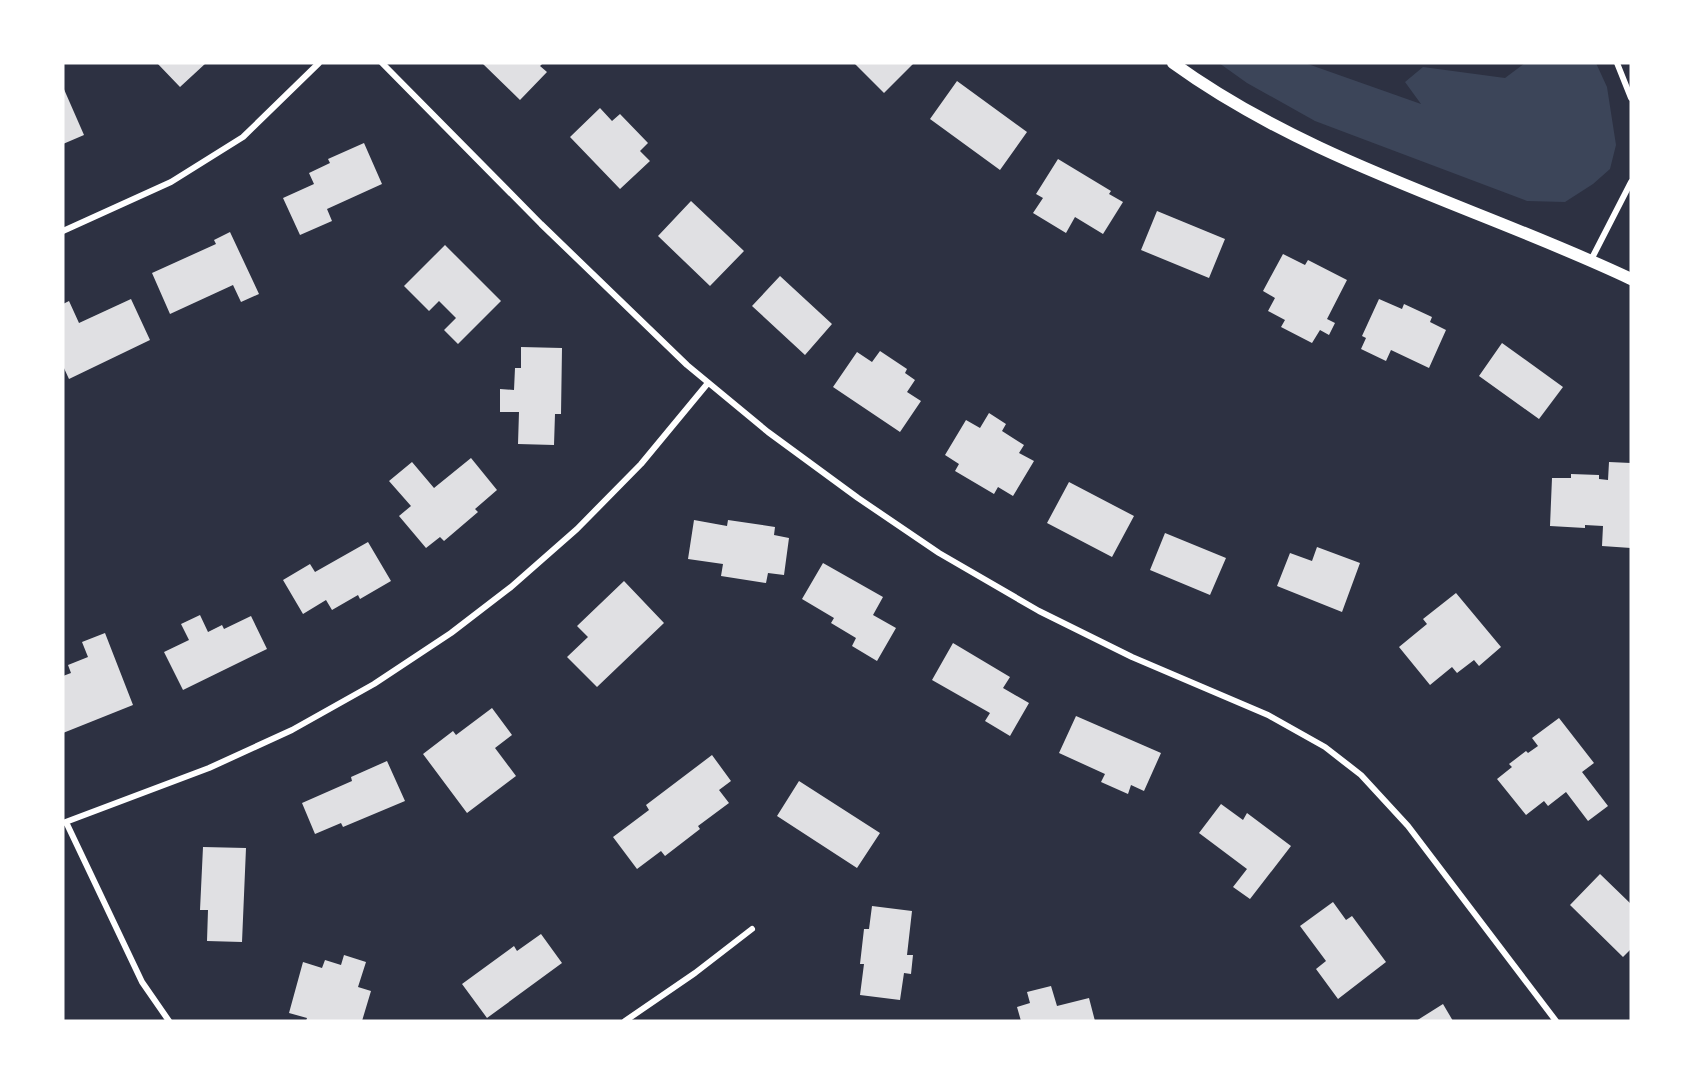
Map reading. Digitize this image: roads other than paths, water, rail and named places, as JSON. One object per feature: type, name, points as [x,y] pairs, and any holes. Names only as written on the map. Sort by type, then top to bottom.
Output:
[{"type":"main road","points":[[1173,63],[1275,126],[1356,164],[1591,260],[1631,279]]},
{"type":"street","points":[[63,231],[171,182],[243,136],[319,63]]},
{"type":"street","points":[[382,63],[541,224],[708,384],[840,485],[939,553],[1039,611],[1132,657],[1268,715],[1325,747],[1361,775],[1408,826],[1556,1021]]},
{"type":"street","points":[[1617,63],[1631,98]]},
{"type":"street","points":[[1591,260],[1631,182]]},
{"type":"street","points":[[169,1021],[142,982],[64,823],[209,768],[292,730],[374,684],[451,633],[511,587],[577,529],[641,464],[708,384]]},
{"type":"street","points":[[625,1021],[695,973],[752,928]]}]
